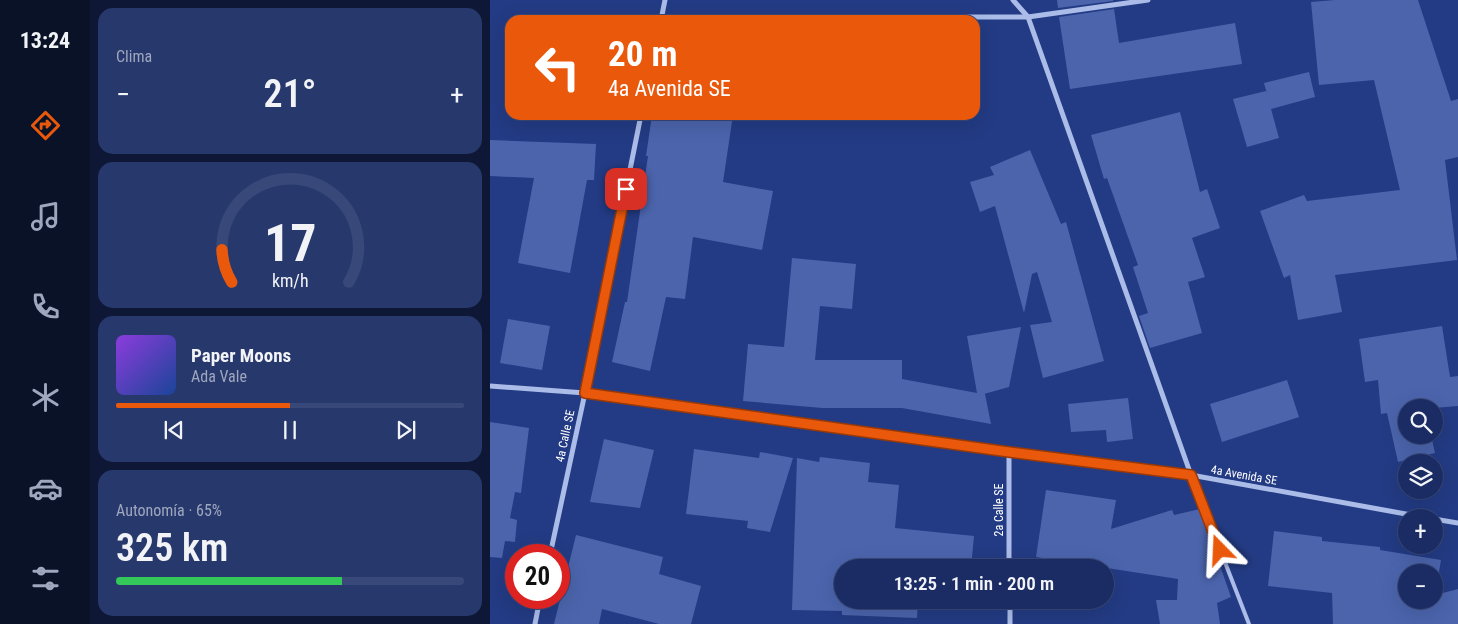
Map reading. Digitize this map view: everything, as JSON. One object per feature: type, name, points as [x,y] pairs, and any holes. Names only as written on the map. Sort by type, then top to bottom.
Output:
[{"type":"street","points":[[662,15],[665,0]]},
{"type":"street","points":[[1013,0],[1028,17],[1191,475]]},
{"type":"street","points":[[980,17],[1028,17],[1148,0]]},
{"type":"street","name":"4a Calle SE","points":[[552,544],[640,120]]},
{"type":"street","name":"4a Avenida SE","points":[[490,386],[585,393],[1009,452],[1191,475],[1398,513]]},
{"type":"street","name":"2a Calle SE","points":[[1009,452],[1009,559]]},
{"type":"street","points":[[1443,520],[1458,523]]},
{"type":"street","points":[[534,624],[537,609]]},
{"type":"street","points":[[1010,609],[1010,624]]},
{"type":"lane","points":[[1191,475],[1249,624]]},
{"type":"building","points":[[1057,0],[1113,0],[1113,1],[1058,8]]},
{"type":"building","points":[[1335,0],[1418,0],[1451,101],[1458,99],[1458,157],[1445,160],[1457,260],[1335,275],[1342,312],[1298,320],[1290,275],[1284,278],[1260,211],[1304,195],[1307,201],[1400,190],[1374,80],[1319,85],[1311,2]]},
{"type":"building","points":[[1114,9],[1119,43],[1235,23],[1242,64],[1070,89],[1059,17]]},
{"type":"building","points":[[1309,72],[1315,97],[1271,109],[1279,138],[1247,147],[1233,99],[1266,91],[1267,94],[1264,83]]},
{"type":"building","points":[[1180,112],[1200,192],[1207,189],[1220,228],[1192,238],[1205,277],[1188,282],[1202,333],[1150,348],[1139,316],[1148,313],[1133,267],[1138,265],[1107,178],[1104,179],[1091,135]]},
{"type":"building","points":[[651,120],[732,120],[723,182],[773,191],[762,250],[693,237],[685,299],[666,297],[650,371],[612,362],[625,302],[627,302],[648,156],[646,156]]},
{"type":"building","points":[[490,140],[596,144],[594,180],[587,180],[570,273],[518,263],[534,178],[490,176]]},
{"type":"building","points":[[1030,150],[1061,224],[1066,222],[1104,361],[1043,378],[1030,325],[1052,322],[1037,272],[1032,274],[1024,313],[995,206],[980,212],[970,182],[994,175],[990,167]]},
{"type":"building","points":[[792,258],[856,264],[852,309],[820,306],[815,360],[902,360],[902,379],[977,393],[967,336],[1021,327],[1009,387],[984,394],[991,424],[902,408],[822,408],[743,401],[748,344],[784,347]]},
{"type":"building","points":[[508,319],[550,326],[542,370],[500,363]]},
{"type":"building","points":[[1442,326],[1450,377],[1458,376],[1458,406],[1443,407],[1443,399],[1398,399],[1398,444],[1433,444],[1435,453],[1398,454],[1398,462],[1387,413],[1381,414],[1378,380],[1365,382],[1359,339]]},
{"type":"building","points":[[1287,380],[1299,417],[1222,442],[1210,404]]},
{"type":"building","points":[[1128,398],[1133,439],[1107,442],[1106,430],[1071,432],[1068,404]]},
{"type":"building","points":[[490,422],[529,428],[521,493],[515,492],[510,518],[517,520],[515,542],[505,541],[502,558],[490,557]]},
{"type":"building","points":[[604,439],[654,450],[640,508],[590,502]]},
{"type":"building","points":[[694,449],[759,458],[760,452],[793,458],[770,532],[747,528],[748,521],[686,514]]},
{"type":"building","points":[[820,457],[870,463],[868,482],[899,485],[895,528],[974,536],[972,559],[834,559],[834,609],[918,609],[917,618],[842,615],[842,611],[792,610],[797,458],[819,462]]},
{"type":"building","points":[[1046,490],[1116,500],[1111,529],[1172,510],[1174,515],[1200,509],[1231,597],[1217,603],[1220,624],[1160,624],[1156,600],[1177,600],[1178,579],[1114,569],[1114,559],[1049,559],[1036,557]]},
{"type":"building","points":[[1274,531],[1322,537],[1322,541],[1380,547],[1380,550],[1398,554],[1441,560],[1440,564],[1398,564],[1398,609],[1443,609],[1443,593],[1458,589],[1458,624],[1333,624],[1332,593],[1268,586]]},
{"type":"building","points":[[576,535],[663,557],[659,574],[701,586],[691,624],[659,624],[602,609],[599,624],[554,624],[558,609],[570,609],[570,559]]},
{"type":"route","points":[[626,189],[585,393],[1009,452],[1191,475],[1220,550]]}]
